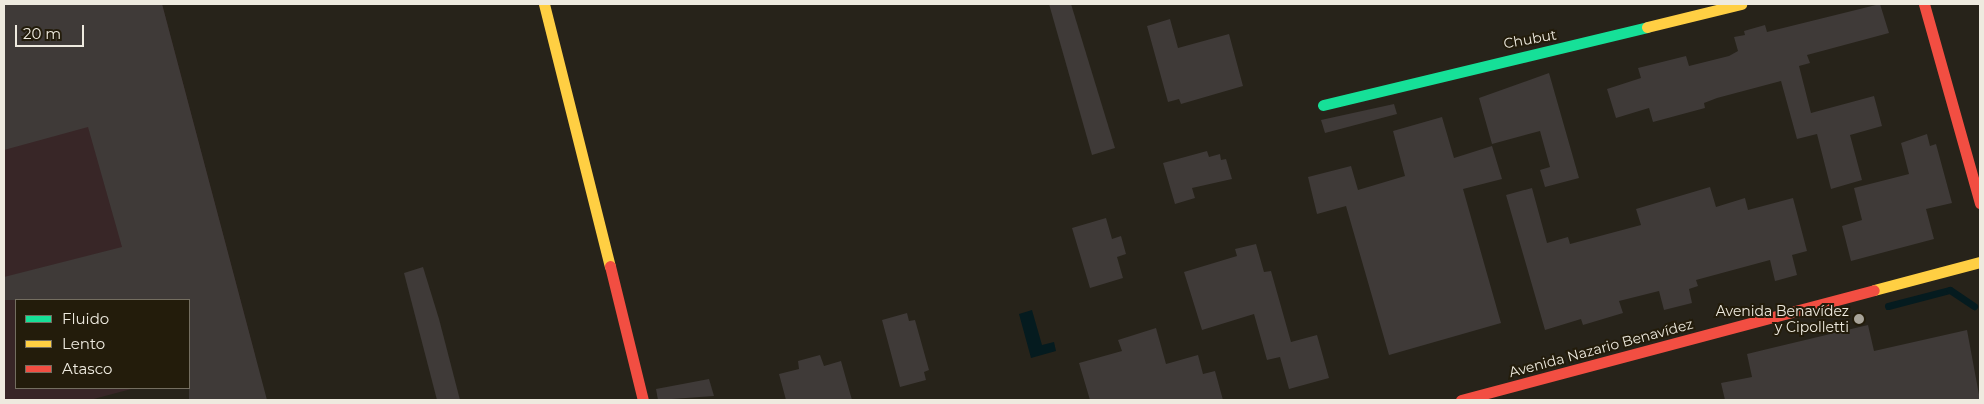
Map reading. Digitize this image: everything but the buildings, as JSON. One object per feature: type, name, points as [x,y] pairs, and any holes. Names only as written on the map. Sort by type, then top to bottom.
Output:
[{"type":"street","points":[[544,4],[643,400]]},
{"type":"street","name":"Chubut","points":[[1323,104],[1741,4]]},
{"type":"street","points":[[1924,4],[1980,203]]},
{"type":"street","name":"Avenida Nazario Benavídez","points":[[1462,400],[1980,262]]},
{"type":"shaded area","points":[[4,4],[162,4],[255,355],[190,373],[190,299],[15,299],[15,389],[131,389],[90,400],[4,400]]},
{"type":"water","points":[[1032,310],[1042,345],[1054,342],[1056,351],[1031,358],[1019,314]]},
{"type":"waterway","points":[[1888,306],[1950,290],[1974,306]]},
{"type":"traffic: fast","points":[[1323,105],[1647,27]]},
{"type":"traffic: slow","points":[[544,4],[610,266]]},
{"type":"traffic: slow","points":[[1647,27],[1741,4]]},
{"type":"traffic: slow","points":[[1874,290],[1980,262]]},
{"type":"traffic: jam","points":[[1924,4],[1980,203]]},
{"type":"traffic: jam","points":[[610,266],[643,400]]},
{"type":"traffic: jam","points":[[1461,400],[1874,290]]},
{"type":"place","name":"Avenida Benavídez y Cipolletti","points":[[1859,319]]}]
